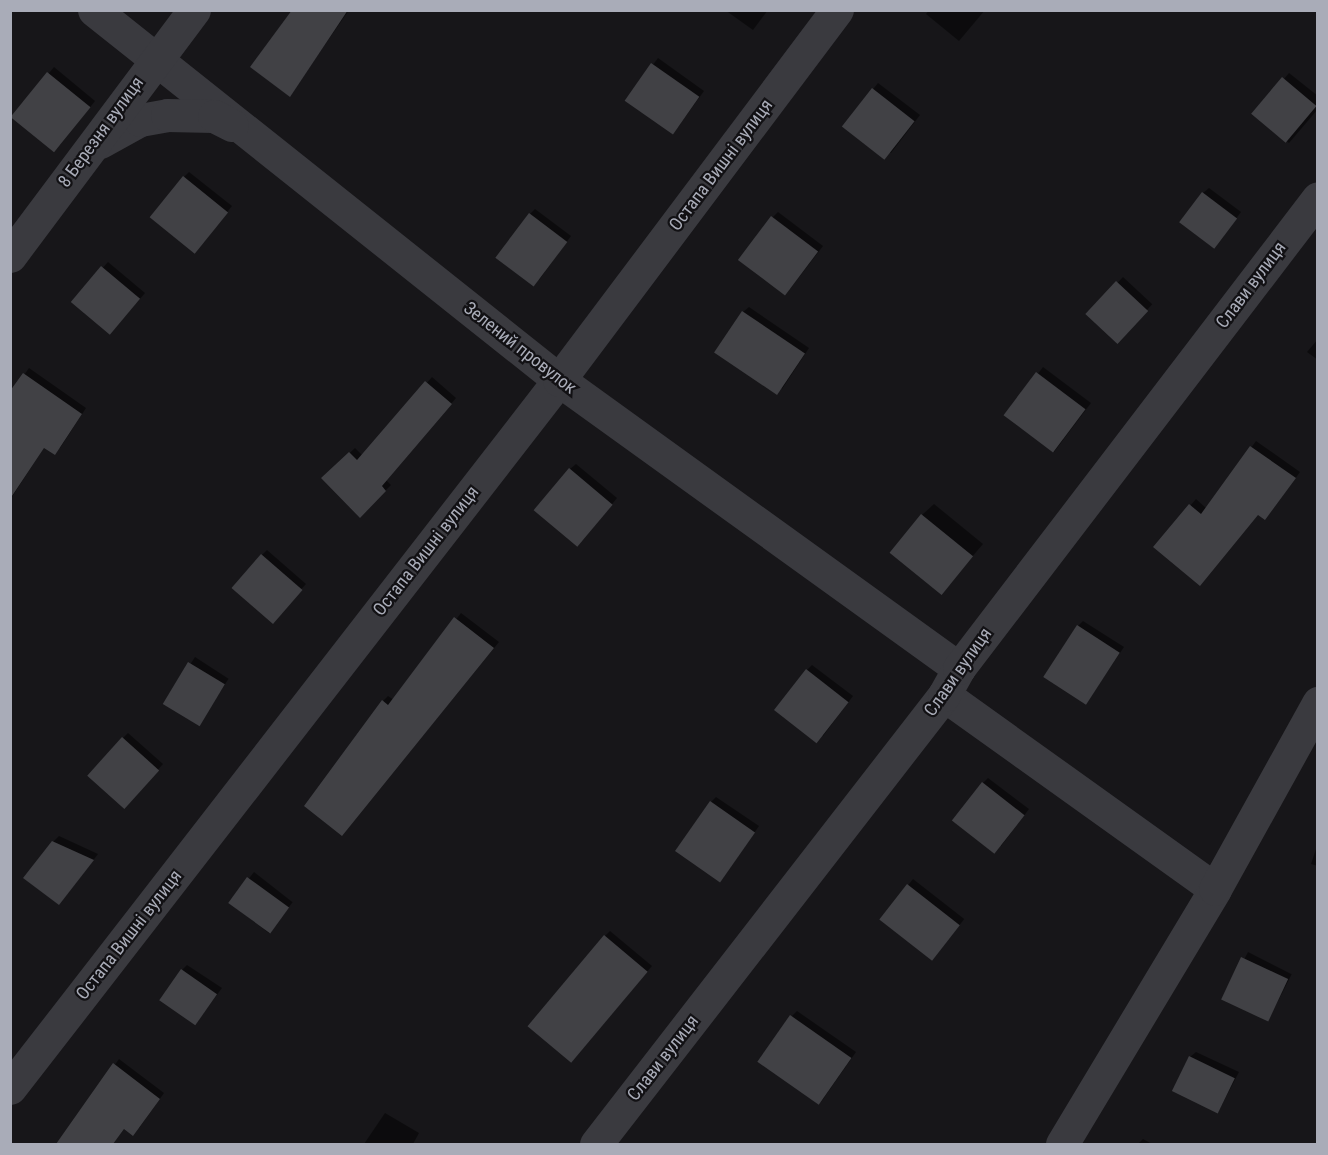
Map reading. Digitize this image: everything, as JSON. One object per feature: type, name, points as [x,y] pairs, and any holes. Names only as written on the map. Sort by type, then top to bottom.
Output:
[{"type":"street","name":"Зелений провулок","points":[[94,10],[157,57],[560,380],[1215,889]]},
{"type":"street","name":"8 Березня вулиця","points":[[10,256],[194,10]]},
{"type":"street","name":"Остапа Вишні вулиця","points":[[10,1088],[560,380],[837,10]]},
{"type":"street","points":[[87,152],[112,132],[141,120],[166,114],[214,116],[252,135]]},
{"type":"street","name":"Слави вулиця","points":[[596,1144],[951,682],[1317,198]]},
{"type":"street","points":[[1062,1144],[1215,889],[1317,703]]},
{"type":"building","points":[[292,10],[348,10],[290,97],[250,67]]},
{"type":"building","points":[[651,63],[699,97],[673,135],[625,101]]},
{"type":"building","points":[[47,72],[91,107],[54,152],[10,117]]},
{"type":"building","points":[[1282,77],[1316,106],[1286,143],[1251,114]]},
{"type":"building","points":[[872,88],[915,121],[884,160],[842,127]]},
{"type":"building","points":[[183,176],[228,213],[195,254],[150,217]]},
{"type":"building","points":[[1202,192],[1237,218],[1214,249],[1179,222]]},
{"type":"building","points":[[529,213],[567,242],[534,287],[495,258]]},
{"type":"building","points":[[771,216],[818,252],[785,295],[738,260]]},
{"type":"building","points":[[101,266],[140,299],[110,335],[71,302]]},
{"type":"building","points":[[1116,281],[1148,311],[1117,344],[1085,314]]},
{"type":"building","points":[[742,311],[805,353],[777,395],[714,352]]},
{"type":"building","points":[[1036,372],[1086,409],[1053,452],[1004,415]]},
{"type":"building","points":[[23,373],[82,414],[55,455],[44,448],[10,499],[10,391]]},
{"type":"building","points":[[425,381],[452,404],[382,486],[386,491],[360,518],[321,478],[349,452],[357,460]]},
{"type":"building","points":[[1250,446],[1296,478],[1265,520],[1258,515],[1200,586],[1153,547],[1189,504],[1201,514]]},
{"type":"building","points":[[569,468],[613,505],[577,547],[534,510]]},
{"type":"building","points":[[921,514],[973,556],[942,595],[890,553]]},
{"type":"building","points":[[261,554],[303,590],[273,624],[231,588]]},
{"type":"building","points":[[454,617],[494,648],[342,836],[304,806],[382,700],[388,705]]},
{"type":"building","points":[[1077,625],[1120,653],[1086,705],[1043,677]]},
{"type":"building","points":[[188,662],[225,684],[200,726],[163,704]]},
{"type":"building","points":[[806,669],[849,702],[817,743],[774,710]]},
{"type":"building","points":[[122,737],[159,770],[124,809],[87,776]]},
{"type":"building","points":[[982,782],[1025,815],[994,854],[952,821]]},
{"type":"building","points":[[710,801],[755,833],[720,883],[675,851]]},
{"type":"building","points":[[52,841],[94,860],[59,905],[23,878]]},
{"type":"building","points":[[247,877],[289,908],[270,933],[228,903]]},
{"type":"building","points":[[907,884],[960,925],[932,961],[879,919]]},
{"type":"building","points":[[604,935],[648,972],[571,1063],[528,1026]]},
{"type":"building","points":[[1241,957],[1288,979],[1268,1022],[1221,1000]]},
{"type":"building","points":[[181,969],[217,994],[195,1025],[159,1000]]},
{"type":"building","points":[[790,1015],[851,1058],[819,1105],[757,1062]]},
{"type":"building","points":[[1189,1056],[1235,1078],[1218,1113],[1172,1091]]},
{"type":"building","points":[[113,1063],[160,1099],[133,1136],[124,1129],[113,1144],[56,1144]]}]
